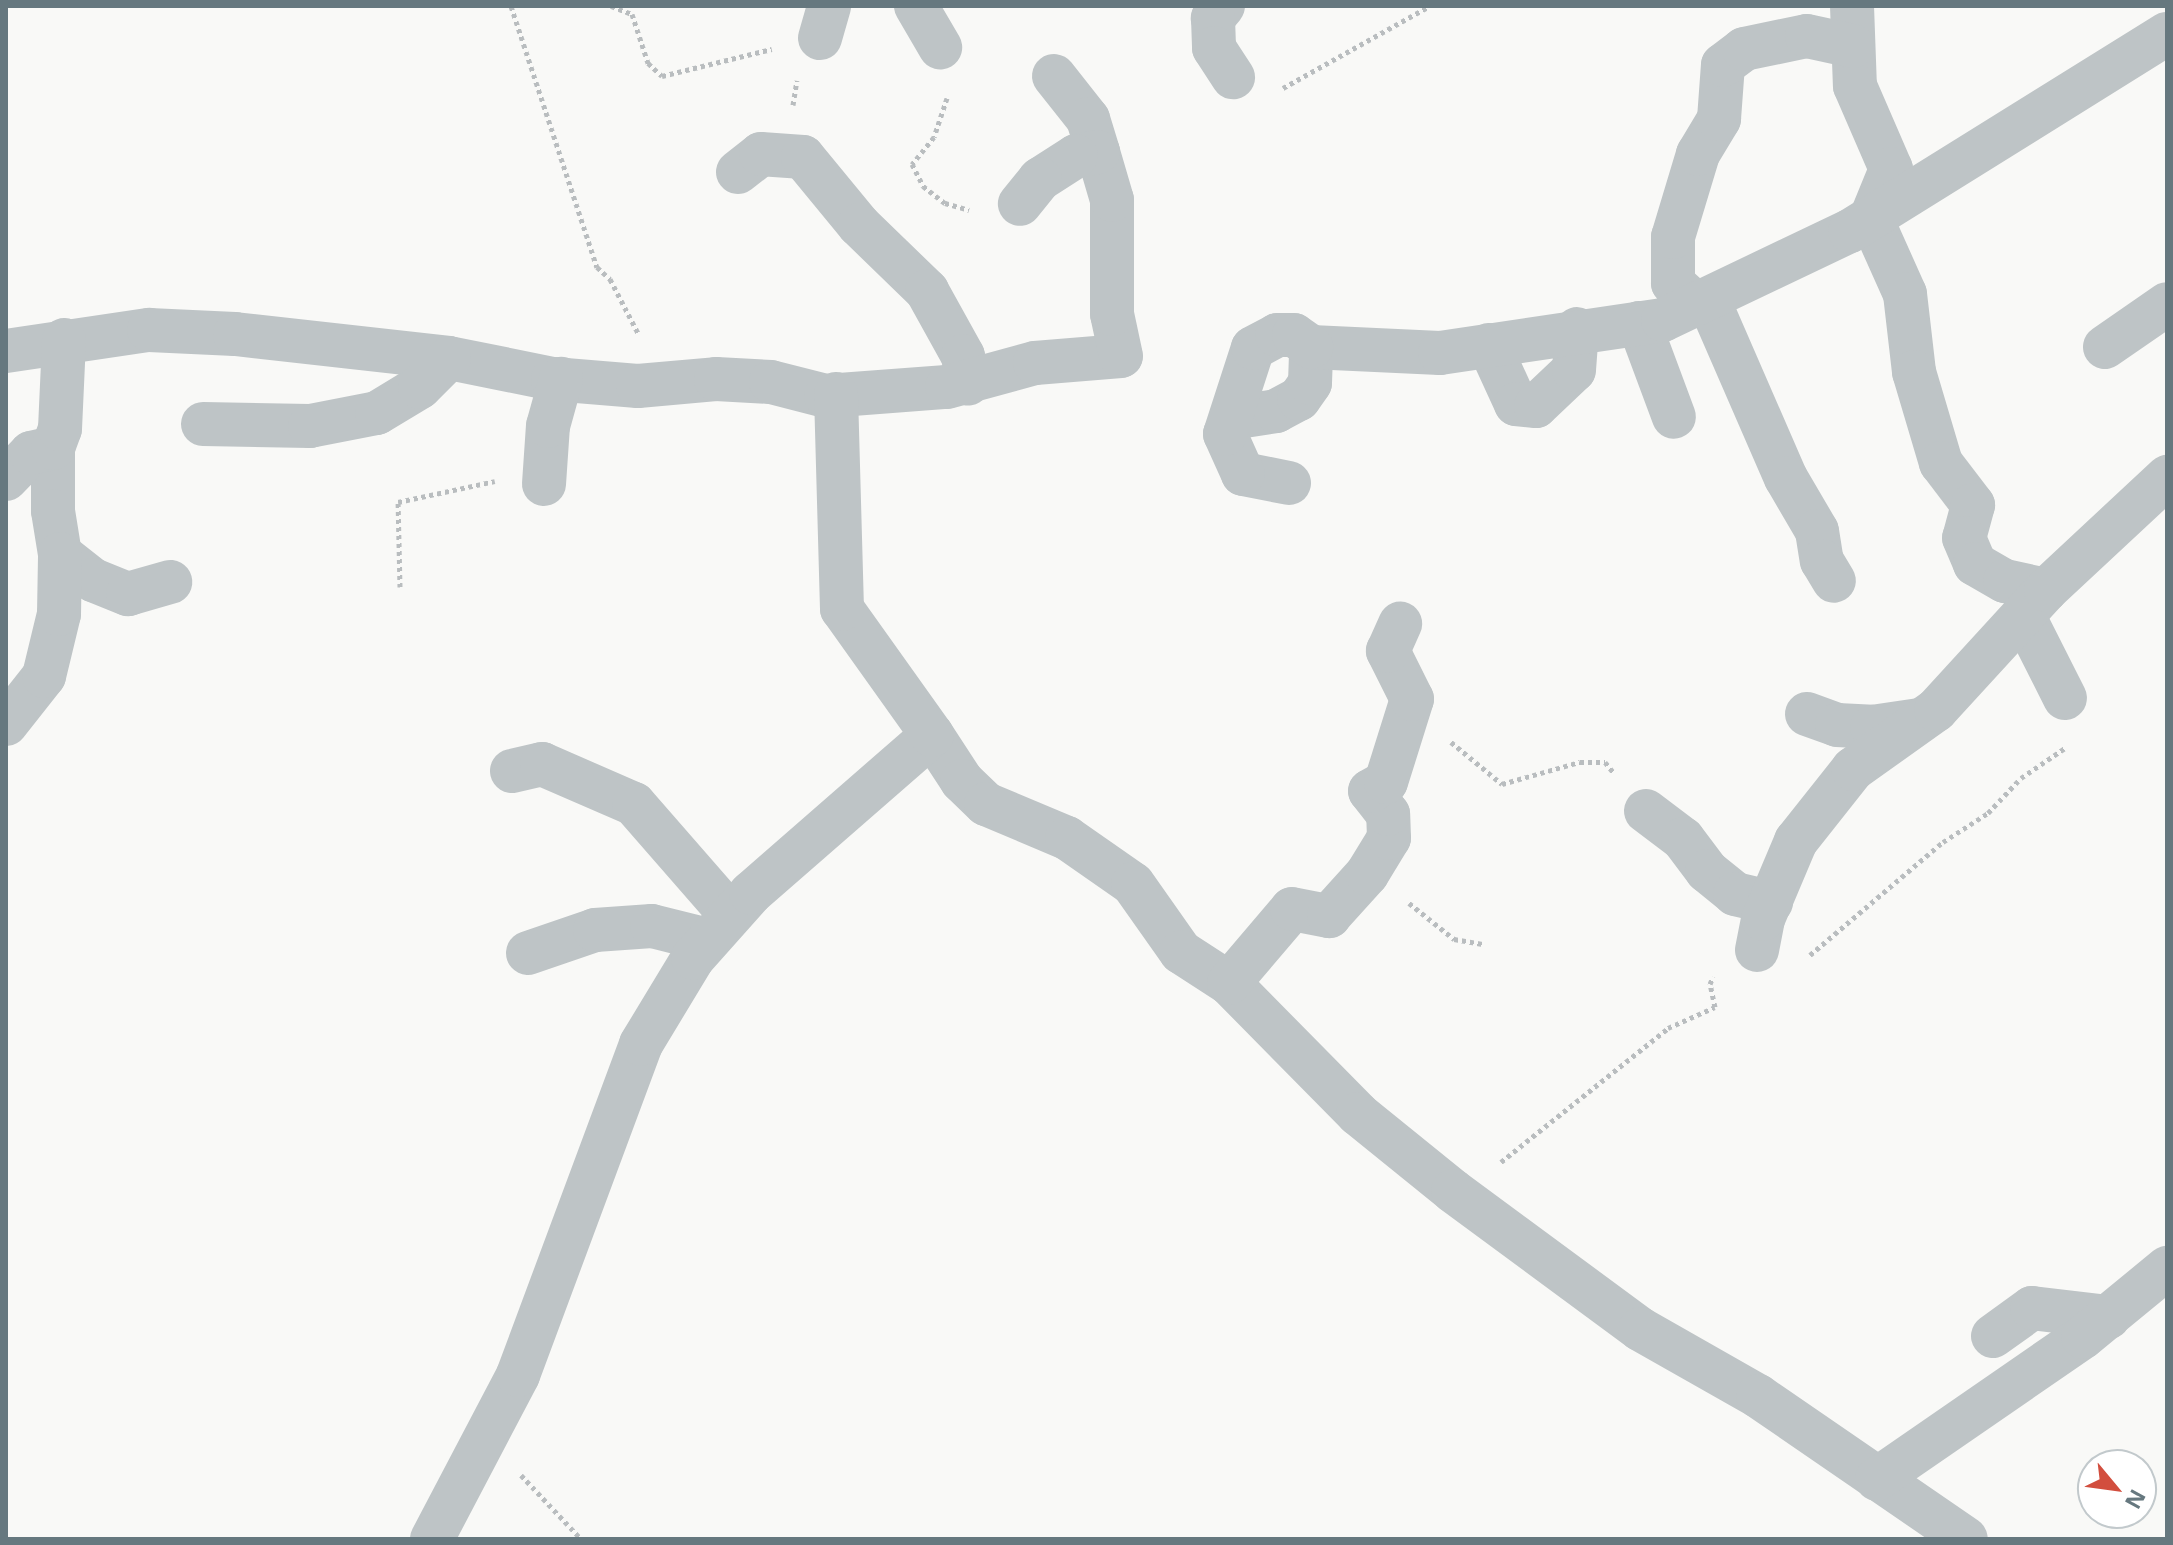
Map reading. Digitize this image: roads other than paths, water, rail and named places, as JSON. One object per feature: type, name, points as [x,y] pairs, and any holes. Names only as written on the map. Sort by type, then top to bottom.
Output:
[{"type":"street","points":[[916,6],[940,47]]},
{"type":"street","points":[[1223,6],[1213,18],[1214,48],[1233,77]]},
{"type":"street","points":[[1834,581],[1822,561],[1817,531],[1786,478],[1702,301],[1673,283],[1673,237],[1698,154],[1719,119],[1723,65],[1778,23],[1807,36],[1852,26],[1855,86],[1891,169],[1871,218],[1905,294],[1914,372],[1941,463],[1973,505],[1964,538],[1975,564],[2035,602],[2065,698]]},
{"type":"street","points":[[1289,483],[1243,474],[1225,434],[1253,348],[1277,335],[1294,335],[1311,347],[1440,353],[1577,329],[1663,320],[1871,218],[2167,34]]},
{"type":"street","points":[[6,351],[64,340],[164,330],[449,358],[561,379],[646,385],[716,379],[836,394],[968,384],[1035,363],[1121,356],[1112,314],[1112,200],[1088,119],[1054,76]]},
{"type":"street","points":[[1020,204],[1040,179],[1076,156],[1098,152]]},
{"type":"street","points":[[738,172],[761,154],[803,157],[859,225],[927,291],[963,356],[968,384]]},
{"type":"street","points":[[2105,347],[2167,304]]},
{"type":"street","points":[[1639,323],[1674,417]]},
{"type":"street","points":[[1489,345],[1516,404],[1536,406],[1574,370],[1577,329]]},
{"type":"street","points":[[6,724],[44,676],[59,614],[60,554],[53,511],[53,448],[60,429],[64,340]]},
{"type":"street","points":[[1231,418],[1276,411],[1299,399],[1310,383],[1311,347]]},
{"type":"street","points":[[203,424],[310,426],[377,413],[420,387],[449,358]]},
{"type":"street","points":[[544,484],[548,426],[561,379]]},
{"type":"street","points":[[836,394],[842,609],[962,781],[986,804],[1067,838],[1133,884],[1181,952],[1229,983],[1358,1114],[1453,1191],[1640,1329],[1758,1396],[1966,1539]]},
{"type":"street","points":[[6,479],[31,453],[53,448]]},
{"type":"street","points":[[1757,950],[1771,902],[1796,841],[1853,769],[1921,720],[2035,602],[2167,477]]},
{"type":"street","points":[[60,554],[93,580],[128,594],[170,582]]},
{"type":"street","points":[[1229,983],[1292,909],[1329,916],[1372,866],[1389,838],[1388,814],[1370,791],[1386,782],[1412,699],[1388,651],[1400,624]]},
{"type":"street","points":[[1807,714],[1837,725],[1860,727],[1921,720]]},
{"type":"street","points":[[432,1539],[518,1375],[641,1044],[720,928],[932,735]]},
{"type":"street","points":[[512,771],[542,764],[634,804],[720,928]]},
{"type":"street","points":[[1646,811],[1683,839],[1707,871],[1735,894],[1771,902]]},
{"type":"street","points":[[528,953],[595,930],[652,926],[720,928]]},
{"type":"street","points":[[1877,1479],[2108,1317],[2167,1268]]},
{"type":"street","points":[[1993,1336],[2032,1308],[2108,1317]]}]
